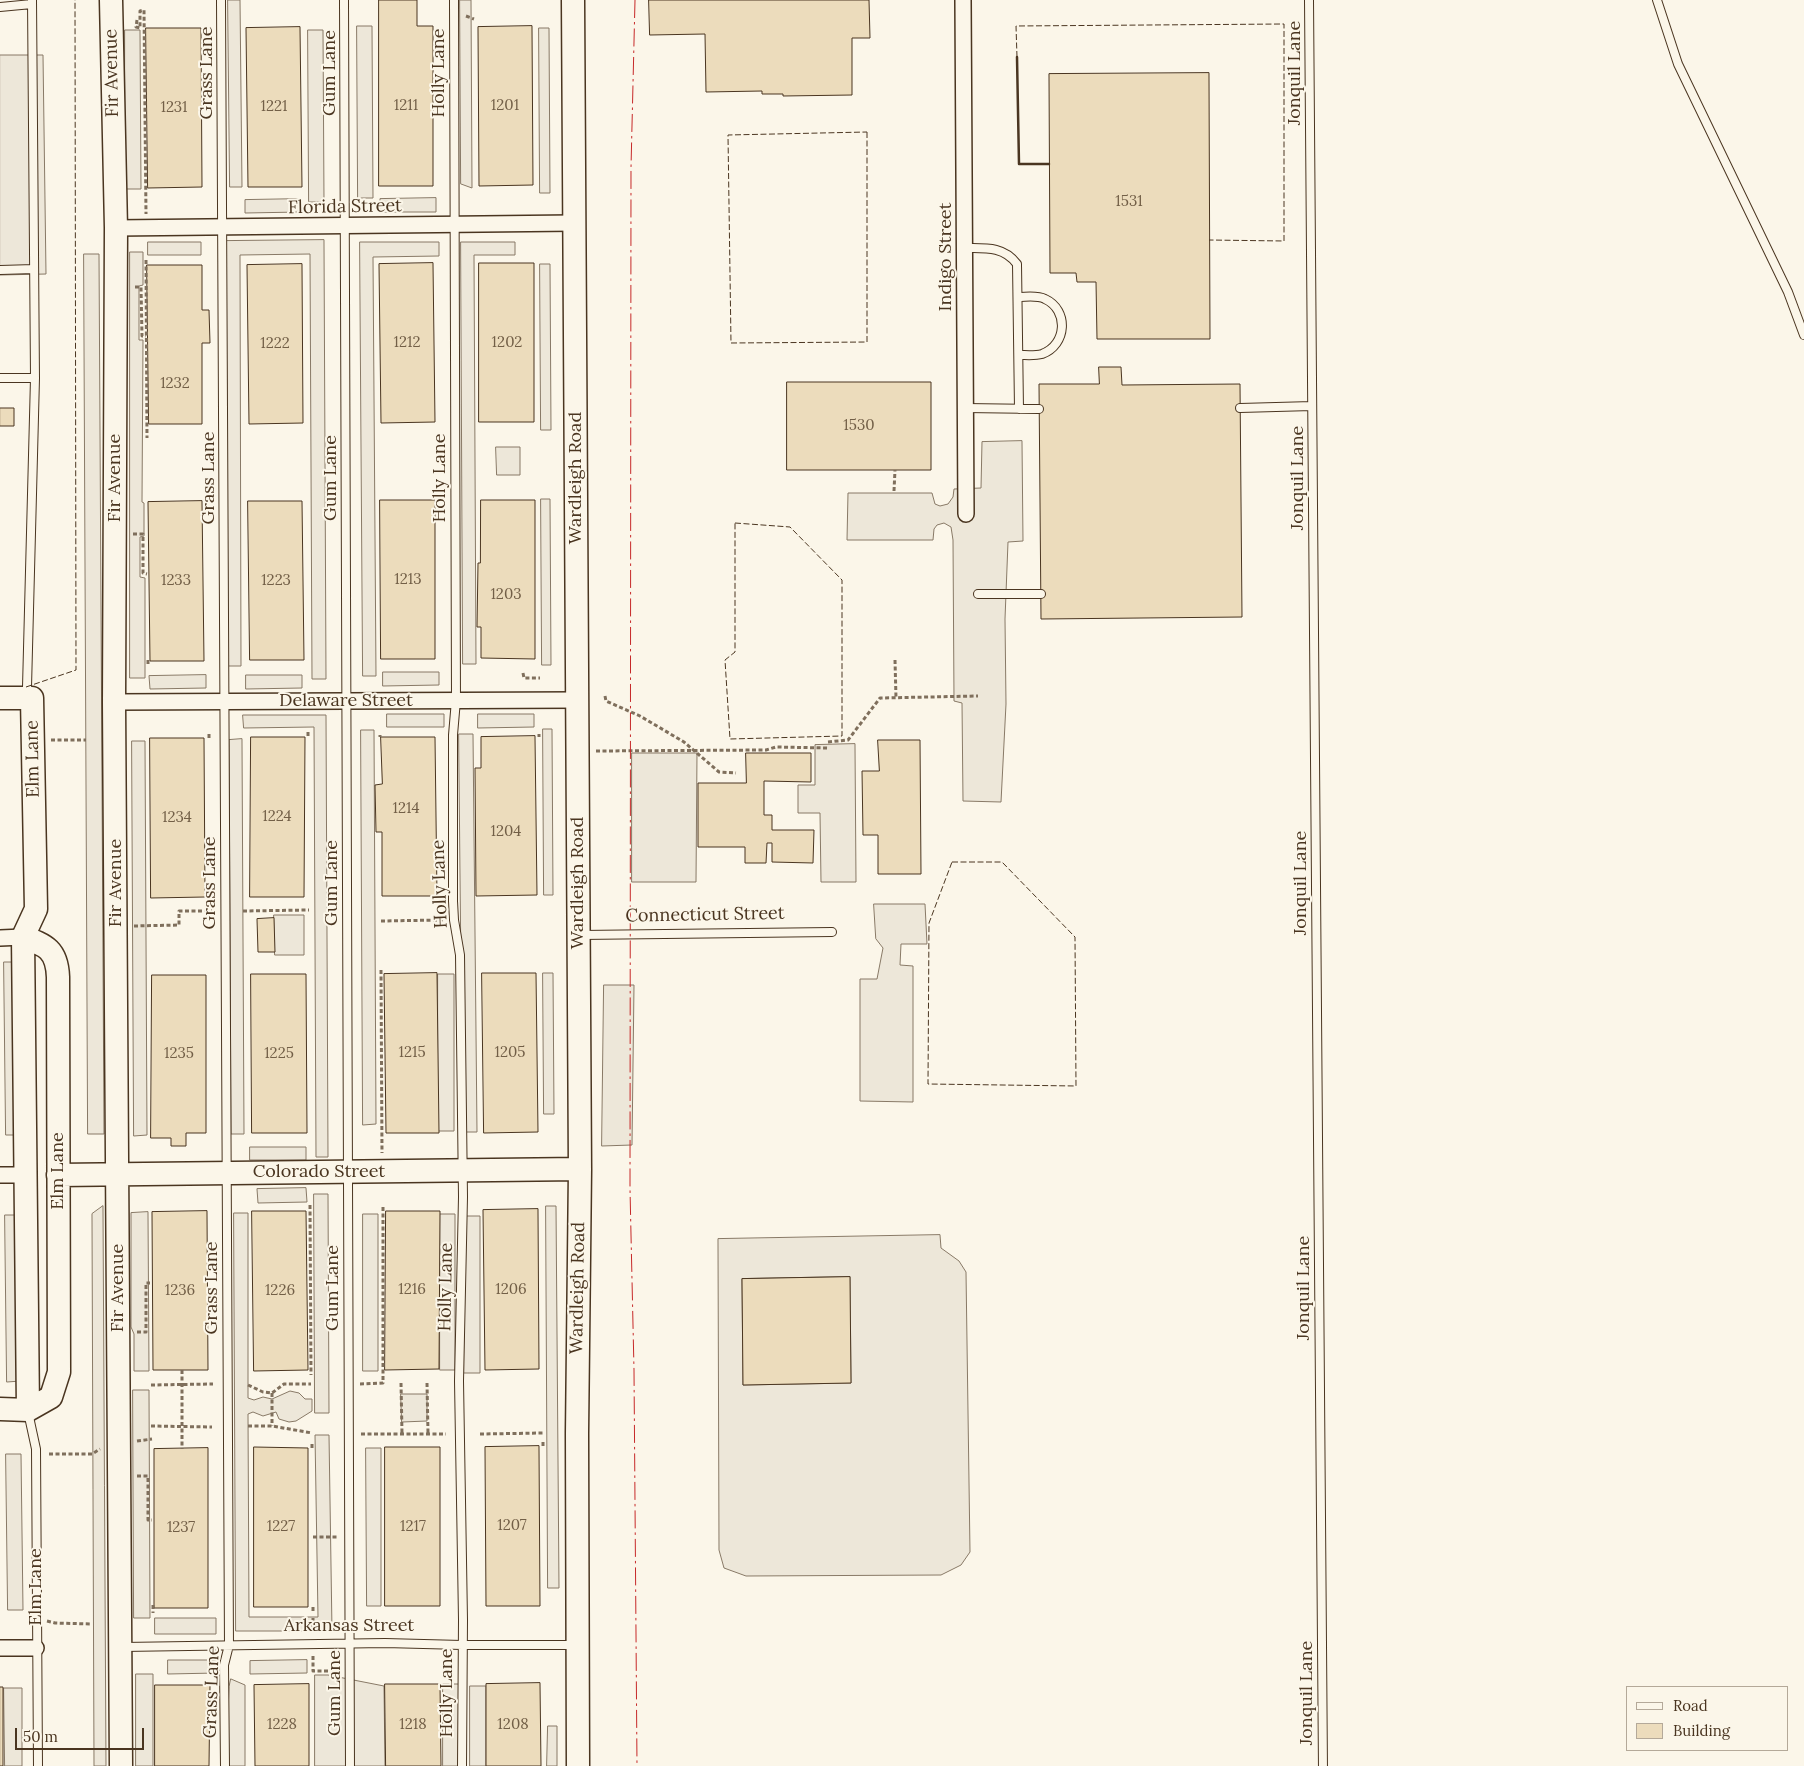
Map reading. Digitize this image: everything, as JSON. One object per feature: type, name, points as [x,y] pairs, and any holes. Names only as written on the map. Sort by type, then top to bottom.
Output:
[{"type":"street","name":"Fir Avenue","points":[[111,0],[116,228],[114,702],[121,1766]]},
{"type":"street","name":"Wardleigh Road","points":[[573,0],[580,1169],[577,1433],[578,1766]]},
{"type":"street","name":"Indigo Street","points":[[963,0],[966,514]]},
{"type":"street","name":"Florida Street","points":[[116,228],[574,223]]},
{"type":"street","points":[[0,698],[32,698]]},
{"type":"street","name":"Elm Lane","points":[[23,937],[41,943],[51,951],[57,962],[59,1372],[51,1397],[28,1410],[23,937],[36,909],[32,698]]},
{"type":"street","name":"Delaware Street","points":[[114,702],[577,700]]},
{"type":"street","points":[[0,938],[23,937]]},
{"type":"street","name":"Colorado Street","points":[[58,1175],[580,1169]]},
{"type":"street","points":[[0,1175],[26,1175]]},
{"type":"street","points":[[0,1410],[28,1410]]},
{"type":"street","points":[[0,1648],[36,1648]]},
{"type":"lane","name":"Grass Lane","points":[[221,0],[229,1646],[224,1666],[225,1766]]},
{"type":"lane","name":"Gum Lane","points":[[344,0],[350,1766]]},
{"type":"lane","name":"Holly Lane","points":[[454,0],[456,700],[453,735],[453,901],[460,955],[463,1198],[459,1380],[462,1766]]},
{"type":"lane","name":"Jonquil Lane","points":[[1309,0],[1323,1766]]},
{"type":"lane","points":[[1657,0],[1678,64],[1788,292],[1804,335]]},
{"type":"lane","points":[[0,7],[32,2],[35,378],[27,687],[32,698]]},
{"type":"lane","points":[[965,248],[991,248],[1009,255],[1017,264],[1020,409]]},
{"type":"lane","points":[[0,270],[34,269]]},
{"type":"lane","points":[[1018,297],[1036,296],[1052,303],[1060,315],[1062,328],[1058,341],[1048,351],[1035,355],[1019,355]]},
{"type":"lane","points":[[0,378],[35,378]]},
{"type":"lane","points":[[1240,408],[1312,406]]},
{"type":"lane","points":[[965,408],[1039,409]]},
{"type":"lane","points":[[978,594],[1041,594]]},
{"type":"lane","name":"Connecticut Street","points":[[578,935],[832,932]]},
{"type":"lane","name":"Elm Lane","points":[[28,1410],[36,1449],[38,1766]]},
{"type":"lane","name":"Arkansas Street","points":[[121,1647],[349,1644],[578,1646]]},
{"type":"path","points":[[137,20],[136,27],[140,28],[140,11],[144,10],[146,215]]},
{"type":"path","points":[[146,260],[147,438]]},
{"type":"path","points":[[141,287],[142,336],[146,336]]},
{"type":"path","points":[[894,490],[895,470]]},
{"type":"path","points":[[143,534],[143,574],[147,574]]},
{"type":"path","points":[[148,660],[148,666]]},
{"type":"path","points":[[895,660],[896,698]]},
{"type":"path","points":[[523,673],[524,678],[540,678]]},
{"type":"path","points":[[606,696],[606,701],[640,716],[684,742],[719,772],[736,774]]},
{"type":"path","points":[[828,742],[848,740],[880,698],[978,696]]},
{"type":"path","points":[[308,732],[308,738]]},
{"type":"path","points":[[209,734],[209,740]]},
{"type":"path","points":[[48,740],[86,740]]},
{"type":"path","points":[[596,751],[766,750],[776,747],[828,748]]},
{"type":"path","points":[[243,911],[309,910]]},
{"type":"path","points":[[116,927],[179,925],[179,911],[212,911]]},
{"type":"path","points":[[381,920],[444,920]]},
{"type":"path","points":[[381,970],[382,1161]]},
{"type":"path","points":[[310,1205],[311,1375]]},
{"type":"path","points":[[360,1384],[383,1383],[383,1207]]},
{"type":"path","points":[[146,1332],[146,1283],[150,1283]]},
{"type":"path","points":[[182,1370],[182,1449]]},
{"type":"path","points":[[402,1383],[402,1434]]},
{"type":"path","points":[[427,1383],[428,1434]]},
{"type":"path","points":[[151,1385],[213,1384]]},
{"type":"path","points":[[248,1385],[263,1392],[272,1392],[284,1384],[312,1384]]},
{"type":"path","points":[[272,1392],[272,1426]]},
{"type":"path","points":[[151,1426],[212,1427]]},
{"type":"path","points":[[248,1426],[272,1426],[312,1433]]},
{"type":"path","points":[[480,1434],[543,1433]]},
{"type":"path","points":[[361,1434],[446,1434]]},
{"type":"path","points":[[543,1442],[543,1448]]},
{"type":"path","points":[[49,1454],[92,1454]]},
{"type":"path","points":[[148,1476],[148,1520],[152,1520]]},
{"type":"path","points":[[313,1537],[349,1537]]},
{"type":"path","points":[[152,1605],[153,1612]]},
{"type":"path","points":[[313,1606],[313,1612]]},
{"type":"path","points":[[55,1623],[91,1624]]},
{"type":"shaded area","points":[[228,0],[240,0],[242,187],[230,187]]},
{"type":"shaded area","points":[[460,0],[471,0],[472,188],[461,184]]},
{"type":"shaded area","points":[[357,26],[372,26],[373,198],[358,198]]},
{"type":"shaded area","points":[[539,28],[549,28],[550,193],[540,193]]},
{"type":"shaded area","points":[[125,30],[140,30],[141,189],[125,189]]},
{"type":"shaded area","points":[[308,30],[323,30],[324,202],[309,202]]},
{"type":"shaded area","points":[[0,55],[43,55],[46,274],[0,275]]},
{"type":"shaded area","points":[[436,198],[436,212],[380,212],[380,199]]},
{"type":"shaded area","points":[[301,199],[301,212],[245,213],[245,200]]},
{"type":"shaded area","points":[[324,240],[326,679],[312,679],[310,254],[240,255],[241,666],[228,666],[226,241]]},
{"type":"shaded area","points":[[148,242],[201,242],[201,255],[148,255]]},
{"type":"shaded area","points":[[360,242],[439,242],[439,256],[373,257],[376,676],[363,676]]},
{"type":"shaded area","points":[[461,242],[515,242],[515,255],[474,255],[476,664],[463,664]]},
{"type":"shaded area","points":[[130,252],[143,252],[143,285],[139,286],[139,340],[143,340],[142,502],[144,503],[144,536],[140,537],[140,577],[145,578],[145,678],[130,678]]},
{"type":"shaded area","points":[[84,254],[99,254],[104,1134],[88,1134]]},
{"type":"shaded area","points":[[540,264],[550,264],[551,430],[541,430]]},
{"type":"shaded area","points":[[1022,441],[1023,541],[1008,542],[1005,619],[1006,704],[1001,802],[963,801],[962,703],[954,701],[953,540],[951,527],[944,523],[937,525],[934,529],[933,540],[847,540],[848,493],[932,493],[935,504],[940,506],[948,504],[953,497],[954,489],[981,488],[982,442]]},
{"type":"shaded area","points":[[496,447],[520,447],[520,475],[497,475]]},
{"type":"shaded area","points":[[541,499],[550,499],[551,665],[542,665]]},
{"type":"shaded area","points":[[383,672],[439,672],[439,685],[383,686]]},
{"type":"shaded area","points":[[206,675],[206,688],[150,689],[149,676]]},
{"type":"shaded area","points":[[246,675],[302,675],[302,688],[246,689]]},
{"type":"shaded area","points":[[387,714],[444,714],[444,727],[387,727]]},
{"type":"shaded area","points":[[478,714],[534,714],[534,727],[478,728]]},
{"type":"shaded area","points":[[243,715],[326,715],[328,1157],[316,1157],[314,727],[244,728]]},
{"type":"shaded area","points":[[543,729],[552,729],[553,895],[544,895]]},
{"type":"shaded area","points":[[361,730],[374,730],[376,1124],[363,1125]]},
{"type":"shaded area","points":[[459,734],[473,734],[477,1132],[463,1132]]},
{"type":"shaded area","points":[[242,739],[244,1134],[231,1134],[229,740]]},
{"type":"shaded area","points":[[132,741],[145,741],[147,1135],[134,1136]]},
{"type":"shaded area","points":[[855,744],[856,882],[821,882],[820,813],[798,813],[798,785],[815,785],[815,745]]},
{"type":"shaded area","points":[[632,753],[697,753],[696,882],[632,882]]},
{"type":"shaded area","points":[[874,904],[925,904],[927,944],[901,944],[900,965],[913,966],[913,1102],[860,1101],[860,979],[877,979],[883,948],[876,939]]},
{"type":"shaded area","points":[[274,915],[304,915],[304,955],[275,955]]},
{"type":"shaded area","points":[[4,962],[17,962],[20,1135],[6,1135]]},
{"type":"shaded area","points":[[543,973],[553,973],[554,1114],[544,1114]]},
{"type":"shaded area","points":[[438,974],[454,974],[454,1131],[438,1131]]},
{"type":"shaded area","points":[[604,985],[634,985],[632,1145],[602,1146]]},
{"type":"shaded area","points":[[250,1147],[306,1147],[306,1160],[250,1160]]},
{"type":"shaded area","points":[[306,1188],[307,1202],[258,1203],[257,1189]]},
{"type":"shaded area","points":[[314,1194],[328,1194],[329,1413],[315,1413]]},
{"type":"shaded area","points":[[103,1206],[106,1766],[94,1766],[92,1214]]},
{"type":"shaded area","points":[[546,1206],[556,1206],[559,1588],[548,1588]]},
{"type":"shaded area","points":[[148,1212],[149,1371],[134,1371],[134,1334],[131,1327],[131,1213]]},
{"type":"shaded area","points":[[234,1213],[248,1213],[248,1398],[254,1400],[263,1397],[272,1399],[290,1391],[299,1393],[305,1399],[312,1399],[312,1411],[296,1421],[289,1422],[279,1419],[276,1412],[263,1416],[253,1412],[248,1414],[249,1617],[318,1617],[315,1435],[329,1435],[332,1631],[236,1631]]},
{"type":"shaded area","points":[[363,1214],[378,1214],[378,1371],[363,1371]]},
{"type":"shaded area","points":[[440,1214],[455,1214],[455,1370],[440,1370]]},
{"type":"shaded area","points":[[5,1215],[19,1215],[21,1381],[7,1382]]},
{"type":"shaded area","points":[[464,1216],[480,1216],[480,1373],[464,1373]]},
{"type":"shaded area","points":[[940,1235],[941,1248],[959,1261],[966,1272],[970,1552],[961,1565],[941,1575],[746,1576],[724,1568],[719,1550],[718,1239]],"holes":[[[850,1277],[851,1383],[743,1385],[742,1279]]]},
{"type":"shaded area","points":[[133,1390],[149,1390],[150,1618],[134,1618]]},
{"type":"shaded area","points":[[401,1394],[427,1394],[427,1421],[402,1422]]},
{"type":"shaded area","points":[[366,1448],[381,1448],[381,1606],[367,1606]]},
{"type":"shaded area","points":[[6,1454],[21,1454],[23,1610],[8,1610]]},
{"type":"shaded area","points":[[155,1618],[216,1618],[216,1634],[155,1634]]},
{"type":"shaded area","points":[[168,1660],[217,1660],[217,1673],[168,1674]]},
{"type":"shaded area","points":[[307,1660],[307,1673],[250,1674],[250,1661]]},
{"type":"shaded area","points":[[136,1674],[153,1674],[153,1766],[136,1766]]},
{"type":"shaded area","points":[[315,1675],[328,1675],[384,1686],[385,1766],[315,1766]]},
{"type":"shaded area","points":[[231,1679],[245,1685],[245,1766],[226,1766],[229,1687]]},
{"type":"shaded area","points":[[443,1684],[459,1684],[459,1766],[443,1766]]},
{"type":"shaded area","points":[[470,1686],[486,1686],[486,1766],[470,1766]]},
{"type":"shaded area","points":[[4,1688],[22,1688],[22,1766],[5,1766]]},
{"type":"shaded area","points":[[548,1726],[557,1726],[557,1766],[547,1766]]},
{"type":"building","points":[[379,0],[417,0],[417,26],[433,26],[433,186],[379,186]]},
{"type":"building","points":[[649,0],[869,0],[870,38],[852,38],[852,95],[783,96],[783,94],[762,94],[762,91],[706,92],[705,34],[650,35]]},
{"type":"building","points":[[532,26],[533,185],[479,186],[478,27]]},
{"type":"building","points":[[300,27],[302,187],[248,187],[246,28]]},
{"type":"building","points":[[146,28],[201,28],[202,187],[148,188]]},
{"type":"building","points":[[1209,73],[1210,339],[1097,339],[1096,282],[1077,282],[1076,273],[1050,273],[1049,74]]},
{"type":"building","points":[[433,263],[435,422],[381,423],[379,264]]},
{"type":"building","points":[[479,263],[534,263],[534,422],[479,422]]},
{"type":"building","points":[[302,264],[303,423],[249,424],[247,265]]},
{"type":"building","points":[[147,265],[202,265],[202,310],[209,310],[210,343],[202,343],[202,424],[149,424]]},
{"type":"building","points":[[1099,367],[1121,367],[1122,385],[1240,384],[1242,617],[1041,619],[1039,384],[1099,384]]},
{"type":"building","points":[[787,382],[931,382],[931,470],[787,470]]},
{"type":"building","points":[[0,408],[14,408],[14,426],[0,426]]},
{"type":"building","points":[[380,500],[435,500],[435,659],[381,659]]},
{"type":"building","points":[[481,500],[535,500],[535,659],[481,658],[481,627],[477,627]]},
{"type":"building","points":[[202,501],[204,661],[150,661],[148,502]]},
{"type":"building","points":[[248,501],[302,501],[304,660],[250,660]]},
{"type":"building","points":[[535,736],[537,895],[476,896],[475,768],[481,768],[481,737]]},
{"type":"building","points":[[251,737],[305,737],[304,897],[250,897]]},
{"type":"building","points":[[381,737],[435,737],[437,896],[382,896],[382,832],[376,832],[375,785],[382,784]]},
{"type":"building","points":[[150,738],[204,738],[205,897],[151,898]]},
{"type":"building","points":[[878,740],[920,740],[921,874],[878,874],[878,835],[863,835],[862,771],[879,771]]},
{"type":"building","points":[[746,753],[811,753],[811,782],[764,781],[764,815],[772,815],[772,830],[814,830],[813,863],[772,862],[772,843],[767,843],[766,863],[745,863],[745,847],[698,847],[698,783],[746,783]]},
{"type":"building","points":[[274,918],[275,952],[258,952],[257,919]]},
{"type":"building","points":[[437,973],[439,1133],[386,1133],[384,974]]},
{"type":"building","points":[[482,973],[536,973],[538,1132],[484,1133]]},
{"type":"building","points":[[251,974],[306,974],[307,1133],[252,1133]]},
{"type":"building","points":[[152,975],[206,975],[206,1133],[186,1133],[186,1146],[171,1146],[171,1138],[151,1138]]},
{"type":"building","points":[[538,1209],[539,1369],[485,1370],[483,1210]]},
{"type":"building","points":[[207,1211],[208,1370],[153,1370],[152,1212]]},
{"type":"building","points":[[252,1211],[306,1211],[308,1370],[254,1371]]},
{"type":"building","points":[[386,1211],[440,1211],[439,1369],[385,1370]]},
{"type":"building","points":[[850,1277],[851,1383],[743,1385],[742,1279]]},
{"type":"building","points":[[539,1446],[540,1606],[486,1606],[485,1447]]},
{"type":"building","points":[[254,1447],[308,1448],[308,1607],[254,1607]]},
{"type":"building","points":[[385,1447],[440,1447],[440,1606],[385,1606]]},
{"type":"building","points":[[208,1448],[208,1608],[154,1608],[154,1449]]},
{"type":"building","points":[[540,1683],[541,1766],[486,1766],[486,1684]]},
{"type":"building","points":[[309,1684],[309,1766],[255,1766],[254,1685]]},
{"type":"building","points":[[385,1684],[440,1684],[441,1766],[386,1766]]},
{"type":"building","points":[[155,1685],[210,1685],[209,1766],[155,1766]]},
{"type":"building","points":[[0,1687],[3,1687],[3,1766],[0,1766]]},
{"type":"fence","points":[[26,687],[76,670],[75,0]]},
{"type":"fence","points":[[1017,57],[1016,26],[1284,24],[1284,241],[1209,240]]},
{"type":"fence","points":[[867,132],[867,342],[731,343],[728,135],[867,132]]},
{"type":"fence","points":[[735,523],[790,527],[842,580],[842,736],[730,739],[725,660],[735,652],[735,523]]},
{"type":"fence","points":[[952,862],[1002,862],[1075,937],[1076,1086],[928,1084],[929,923],[952,862]]},
{"type":"wall","points":[[1017,57],[1019,164],[1049,164]]},
{"type":"power","points":[[635,0],[631,168],[630,1189],[634,1370],[637,1766]]}]
